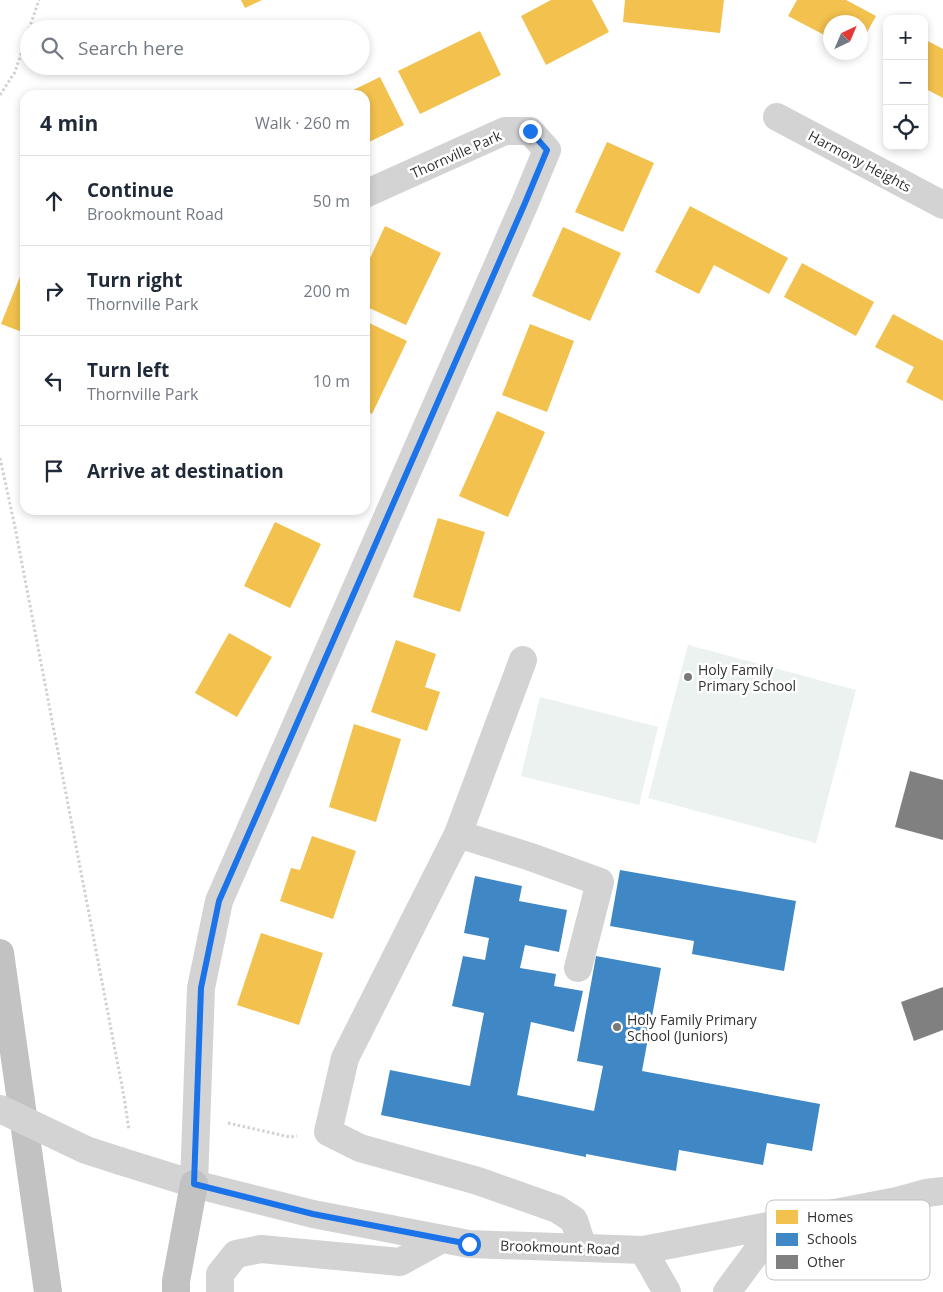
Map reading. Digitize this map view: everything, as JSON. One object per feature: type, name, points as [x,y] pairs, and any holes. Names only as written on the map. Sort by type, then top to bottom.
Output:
[{"type":"highway","points":[[0,953],[48,1292]]},
{"type":"highway","points":[[176,1292],[176,1281],[194,1184]]},
{"type":"street","name":"Harmony Heights","points":[[777,117],[943,205]]},
{"type":"street","name":"Thornville Park","points":[[194,1184],[201,988],[219,901],[547,150],[530,131],[505,131],[370,192]]},
{"type":"street","points":[[523,660],[458,834],[345,1058],[328,1132],[360,1148],[478,1181],[557,1209],[574,1220],[583,1248]]},
{"type":"street","points":[[458,834],[528,856],[600,882],[578,968]]},
{"type":"street","name":"Brookmount Road","points":[[0,1110],[86,1150],[194,1184],[313,1214],[469,1244],[643,1250],[766,1225]]},
{"type":"street","name":"Brookmount Road","points":[[901,1200],[926,1193],[943,1191]]},
{"type":"street","points":[[220,1292],[220,1274],[236,1254],[261,1249],[400,1262],[442,1239]]},
{"type":"street","points":[[727,1292],[766,1239]]},
{"type":"street","points":[[643,1250],[667,1292]]},
{"type":"path","points":[[32,20],[39,0]]},
{"type":"path","points":[[0,95],[15,72],[20,57]]},
{"type":"path","points":[[0,458],[15,527],[124,1097],[128,1163]]},
{"type":"path","points":[[256,1131],[290,1137],[328,1132]]},
{"type":"shaded area","points":[[688,645],[856,690],[816,843],[648,798]]},
{"type":"shaded area","points":[[540,697],[658,727],[639,805],[521,776]]},
{"type":"building: Homes","points":[[241,0],[262,0],[245,8]]},
{"type":"building: Homes","points":[[551,0],[592,0],[609,32],[546,65],[521,16]]},
{"type":"building: Homes","points":[[625,0],[724,0],[720,33],[623,22]]},
{"type":"building: Homes","points":[[797,0],[846,0],[876,16],[868,30],[868,15],[823,15],[823,34],[788,16]]},
{"type":"building: Homes","points":[[480,31],[501,75],[420,114],[398,71]]},
{"type":"building: Homes","points":[[928,41],[943,49],[943,98],[928,90]]},
{"type":"building: Homes","points":[[380,77],[404,125],[370,142],[370,90],[353,90]]},
{"type":"building: Homes","points":[[607,142],[654,163],[623,232],[575,212]]},
{"type":"building: Homes","points":[[690,206],[788,258],[769,294],[714,265],[699,294],[655,272]]},
{"type":"building: Homes","points":[[385,226],[441,253],[406,325],[370,308],[370,258]]},
{"type":"building: Homes","points":[[563,227],[621,253],[590,321],[532,296]]},
{"type":"building: Homes","points":[[802,263],[874,302],[856,336],[784,297]]},
{"type":"building: Homes","points":[[20,276],[20,331],[1,324]]},
{"type":"building: Homes","points":[[893,314],[943,341],[943,401],[906,382],[914,367],[875,347]]},
{"type":"building: Homes","points":[[370,323],[407,341],[372,414],[370,413]]},
{"type":"building: Homes","points":[[530,324],[574,341],[547,412],[502,395]]},
{"type":"building: Homes","points":[[497,411],[545,432],[508,517],[459,496]]},
{"type":"building: Homes","points":[[438,518],[485,532],[460,612],[413,597]]},
{"type":"building: Homes","points":[[275,522],[321,544],[290,608],[244,586]]},
{"type":"building: Homes","points":[[229,633],[272,657],[237,717],[195,693]]},
{"type":"building: Homes","points":[[396,640],[436,654],[425,687],[440,692],[427,731],[371,712]]},
{"type":"building: Homes","points":[[354,724],[401,739],[376,822],[329,807]]},
{"type":"building: Homes","points":[[312,836],[356,851],[333,919],[280,901],[291,868],[300,870]]},
{"type":"building: Homes","points":[[261,933],[323,953],[299,1025],[237,1005]]},
{"type":"building: Schools","points":[[620,870],[796,901],[784,971],[692,954],[694,941],[610,926]]},
{"type":"building: Schools","name":"Holy Family Primary School (Juniors)","points":[[475,876],[522,886],[519,901],[567,910],[559,952],[525,945],[520,968],[556,974],[554,986],[583,991],[574,1032],[531,1022],[517,1095],[594,1111],[603,1066],[577,1061],[596,956],[661,968],[642,1071],[820,1104],[812,1151],[767,1143],[763,1165],[679,1150],[676,1171],[586,1154],[586,1157],[381,1115],[390,1070],[470,1086],[484,1013],[452,1006],[463,956],[485,960],[489,938],[464,933]]},
{"type":"building: Other","points":[[910,771],[943,780],[943,840],[895,827]]},
{"type":"building: Other","points":[[943,987],[943,1030],[914,1041],[901,1002]]},
{"type":"place","name":"Holy Family Primary School","points":[[688,677]]},
{"type":"place","name":"Holy Family Primary School (Juniors)","points":[[617,1027]]},
{"type":"route","points":[[469,1244],[313,1214],[194,1184],[201,988],[219,901],[547,150],[530,131]]}]
